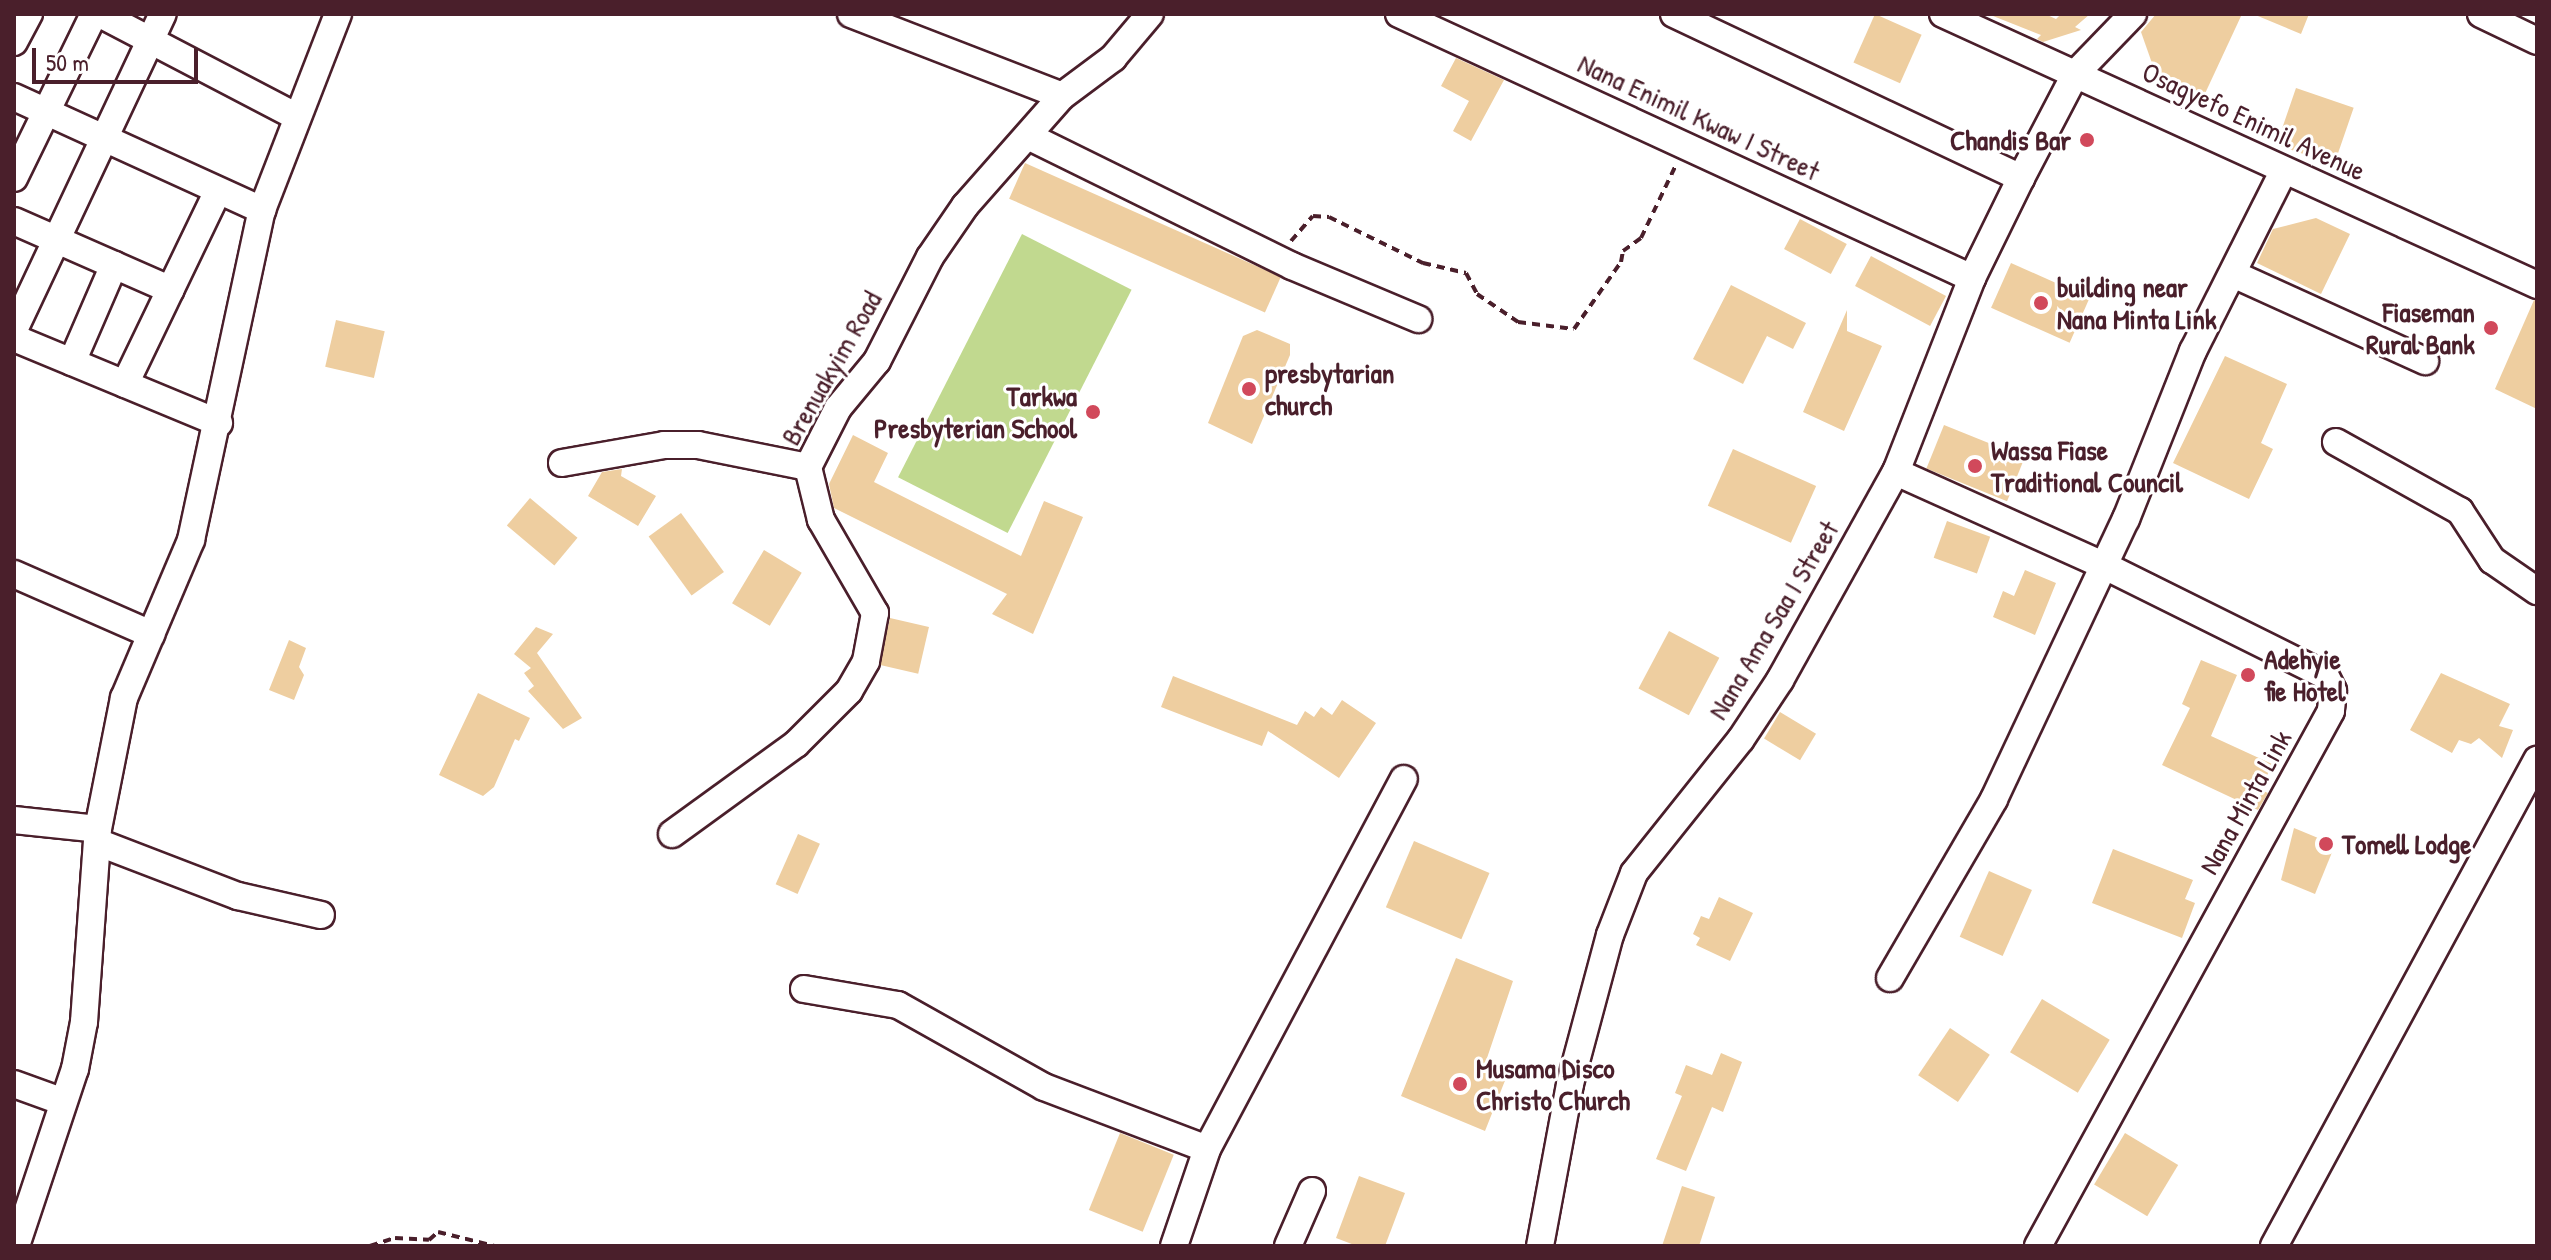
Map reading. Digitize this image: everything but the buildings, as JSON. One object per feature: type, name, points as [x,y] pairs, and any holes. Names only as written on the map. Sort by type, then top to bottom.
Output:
[{"type":"street","points":[[14,42],[29,14]]},
{"type":"street","points":[[14,178],[44,111],[94,14]]},
{"type":"street","points":[[100,14],[157,26],[297,117]]},
{"type":"street","points":[[16,1246],[61,1101],[75,1069],[84,1022],[98,836],[124,698],[191,540],[219,423],[237,312],[262,210],[338,14]]},
{"type":"street","points":[[851,14],[1062,96]]},
{"type":"street","name":"Brenuakyim Road","points":[[672,834],[817,726],[849,691],[866,661],[875,613],[821,520],[808,467],[838,408],[877,361],[957,217],[1062,96],[1113,58],[1150,14]]},
{"type":"street","name":"Nana Enimil Kwaw I Street","points":[[1399,14],[1972,278]]},
{"type":"street","points":[[1674,14],[2021,178]]},
{"type":"street","name":"Osagyefo Enimil Avenue","points":[[1943,14],[2076,73],[2283,172],[2537,285]]},
{"type":"street","name":"Nana Ama Saa I Street","points":[[1540,1246],[1570,1084],[1610,935],[1634,873],[1741,739],[1780,680],[1896,472],[1972,278],[2076,73],[2133,14]]},
{"type":"street","points":[[2481,14],[2537,41]]},
{"type":"street","points":[[14,330],[100,140],[157,26]]},
{"type":"street","points":[[14,97],[100,140],[262,210]]},
{"type":"street","points":[[1028,136],[1264,252],[1418,319]]},
{"type":"street","points":[[1890,978],[1970,848],[2103,565],[2193,351],[2283,172]]},
{"type":"street","points":[[125,384],[218,191]]},
{"type":"street","points":[[14,221],[171,290]]},
{"type":"street","points":[[72,362],[114,265]]},
{"type":"street","points":[[2233,274],[2425,361]]},
{"type":"street","points":[[14,338],[219,423]]},
{"type":"street","points":[[2336,442],[2460,511],[2492,560],[2537,591]]},
{"type":"street","points":[[562,463],[664,445],[698,445],[808,467]]},
{"type":"street","name":"Nana Minta Link","points":[[1896,472],[2103,565],[2325,675],[2333,691],[2331,711],[2038,1246]]},
{"type":"street","points":[[14,574],[151,634]]},
{"type":"street","points":[[2274,1246],[2537,760]]},
{"type":"street","points":[[1174,1246],[1207,1149],[1404,779]]},
{"type":"street","points":[[14,820],[98,836],[238,896],[321,915]]},
{"type":"street","points":[[804,989],[898,1005],[1044,1087],[1207,1149]]},
{"type":"street","points":[[14,1084],[61,1101]]},
{"type":"street","points":[[1288,1246],[1312,1191]]},
{"type":"path","points":[[1264,252],[1289,246],[1295,232],[1313,216],[1329,217],[1423,263],[1466,273],[1477,294],[1518,322],[1574,329],[1621,262],[1623,251],[1641,238],[1665,179],[1689,147]]},
{"type":"path","points":[[370,1246],[395,1238],[429,1240],[438,1232],[495,1246]]},
{"type":"green space","points":[[1022,234],[1132,290],[1008,533],[898,477]]},
{"type":"place","name":"Chandis Bar","points":[[2087,140]]},
{"type":"place","name":"building near Nana Minta Link","points":[[2041,303]]},
{"type":"place","name":"Fiaseman Rural Bank","points":[[2491,328]]},
{"type":"place","name":"presbytarian church","points":[[1249,389]]},
{"type":"place","name":"Tarkwa Presbyterian School","points":[[1093,412]]},
{"type":"place","name":"Wassa Fiase Traditional Council","points":[[1975,466]]},
{"type":"place","name":"Adehyie fie Hotel","points":[[2248,675]]},
{"type":"place","name":"Tomell Lodge","points":[[2326,844]]},
{"type":"place","name":"Musama Disco Christo Church","points":[[1460,1084]]}]
